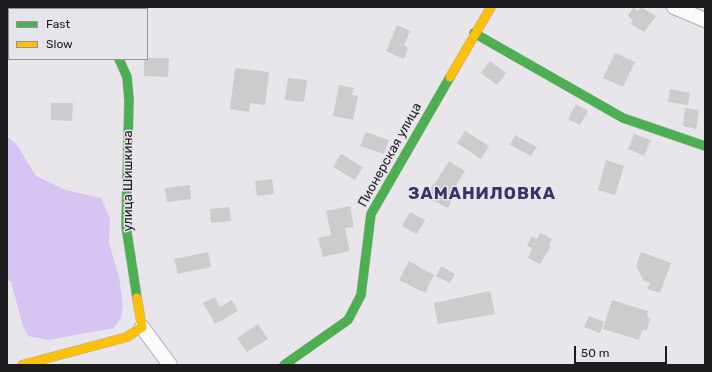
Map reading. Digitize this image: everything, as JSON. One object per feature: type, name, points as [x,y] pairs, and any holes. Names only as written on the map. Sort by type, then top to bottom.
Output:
[{"type":"street","name":"Пионерская улица","points":[[284,365],[348,320],[361,296],[371,214],[474,33],[491,7]]},
{"type":"street","points":[[674,7],[705,20]]},
{"type":"street","points":[[474,33],[623,118],[705,146]]},
{"type":"street","name":"улица Шишкина","points":[[119,60],[127,77],[129,100],[126,226],[142,327],[170,365]]},
{"type":"street","points":[[22,365],[127,337],[142,327]]},
{"type":"shaded area","points":[[7,136],[17,145],[36,176],[66,190],[101,198],[110,219],[109,243],[119,277],[123,305],[121,318],[114,328],[48,340],[28,336],[23,326],[11,282],[7,279]]},
{"type":"building","points":[[633,7],[638,11],[641,7],[656,16],[644,32],[631,24],[633,20],[628,16]]},
{"type":"building","points":[[397,25],[410,31],[404,45],[408,48],[404,59],[386,51]]},
{"type":"building","points":[[615,53],[635,62],[623,87],[603,78]]},
{"type":"building","points":[[148,58],[169,58],[168,77],[144,76],[144,60],[148,60]]},
{"type":"building","points":[[490,61],[506,73],[497,85],[481,73]]},
{"type":"building","points":[[235,68],[269,72],[265,105],[250,103],[249,112],[230,109]]},
{"type":"building","points":[[288,78],[307,80],[304,102],[285,100]]},
{"type":"building","points":[[339,85],[354,88],[352,95],[358,96],[353,120],[333,116]]},
{"type":"building","points":[[670,89],[690,93],[688,105],[668,102]]},
{"type":"building","points":[[51,103],[73,103],[72,121],[51,120]]},
{"type":"building","points":[[576,104],[588,111],[580,125],[568,119]]},
{"type":"building","points":[[685,108],[699,110],[696,129],[683,126]]},
{"type":"building","points":[[465,131],[489,146],[481,159],[457,143]]},
{"type":"building","points":[[366,132],[389,140],[384,154],[360,146]]},
{"type":"building","points":[[634,134],[651,140],[644,156],[628,149]]},
{"type":"building","points":[[515,135],[537,147],[531,156],[510,145]]},
{"type":"building","points":[[341,154],[363,167],[355,180],[333,167]]},
{"type":"building","points":[[606,160],[624,166],[615,195],[598,190]]},
{"type":"building","points":[[449,161],[465,171],[451,193],[454,195],[448,208],[426,197]]},
{"type":"building","points":[[272,179],[274,194],[257,196],[255,181]]},
{"type":"building","points":[[190,185],[191,199],[167,202],[165,188]]},
{"type":"building","points":[[350,206],[354,227],[345,228],[350,251],[323,257],[318,238],[331,235],[326,211]]},
{"type":"building","points":[[229,207],[231,221],[211,223],[210,209]]},
{"type":"building","points":[[410,212],[425,220],[417,234],[402,226]]},
{"type":"building","points":[[540,233],[552,239],[549,245],[551,246],[540,264],[528,258],[532,248],[527,246],[532,236],[537,239]]},
{"type":"building","points":[[208,252],[211,267],[178,274],[174,259]]},
{"type":"building","points":[[641,252],[671,263],[660,293],[647,289],[650,283],[644,281],[636,266]]},
{"type":"building","points":[[409,261],[434,275],[425,293],[399,280]]},
{"type":"building","points":[[441,266],[455,274],[450,283],[436,276]]},
{"type":"building","points":[[490,291],[495,314],[438,324],[434,303]]},
{"type":"building","points":[[215,297],[220,307],[232,300],[238,311],[215,324],[203,303]]},
{"type":"building","points":[[612,300],[648,311],[647,316],[650,319],[647,330],[642,330],[639,340],[603,329]]},
{"type":"building","points":[[589,316],[604,322],[600,333],[584,327]]},
{"type":"building","points":[[258,324],[268,339],[247,352],[237,338]]},
{"type":"traffic: fast","points":[[474,33],[623,118],[705,146]]},
{"type":"traffic: fast","points":[[119,60],[127,77],[129,100],[126,226],[137,298]]},
{"type":"traffic: fast","points":[[284,365],[348,320],[361,295],[371,214],[450,77]]},
{"type":"traffic: slow","points":[[450,77],[491,7]]},
{"type":"traffic: slow","points":[[22,365],[127,337],[142,327],[137,298]]},
{"type":"district","name":"ЗАМАНИЛОВКА","points":[[482,194]]}]
